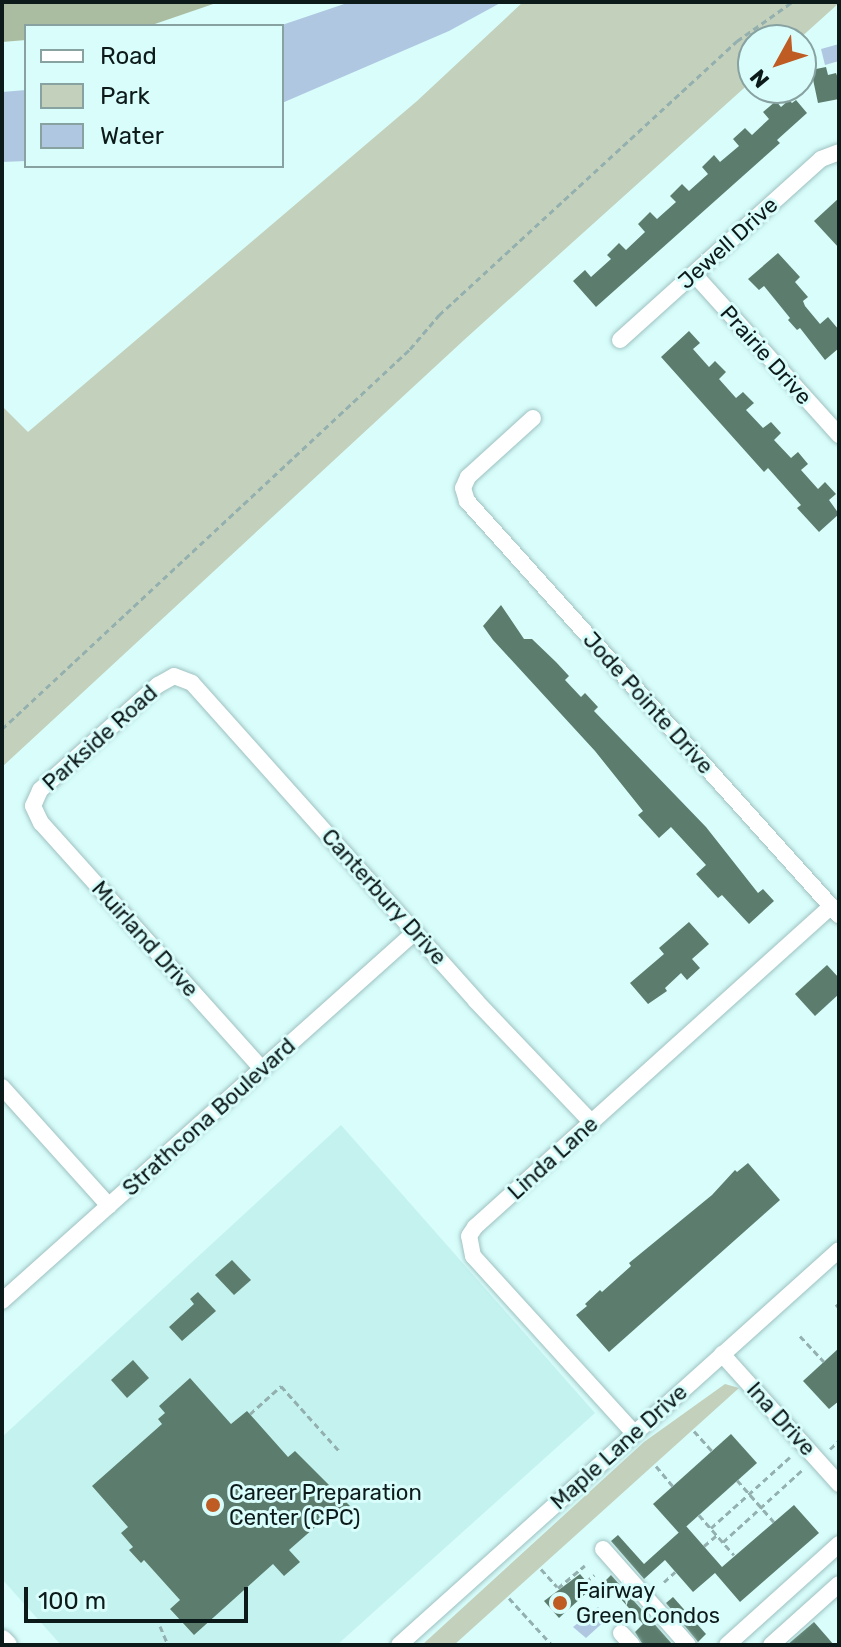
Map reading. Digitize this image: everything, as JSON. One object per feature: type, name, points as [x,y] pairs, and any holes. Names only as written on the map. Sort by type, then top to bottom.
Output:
[{"type":"main road","points":[[2,1640],[7,1645]]},
{"type":"street","name":"Jewell Drive","points":[[620,340],[821,159],[839,152]]},
{"type":"street","name":"Prairie Drive","points":[[694,274],[839,435]]},
{"type":"street","name":"Jode Pointe Drive","points":[[533,418],[468,477],[463,488],[467,501],[835,910]]},
{"type":"street","name":"Parkside Road","points":[[33,806],[40,790],[158,685],[174,676]]},
{"type":"street","name":"Canterbury Drive","points":[[174,676],[192,683],[415,932],[592,1123]]},
{"type":"street","name":"Muirland Drive","points":[[33,806],[41,823],[262,1069]]},
{"type":"street","name":"Linda Lane","points":[[634,1433],[473,1256],[469,1246],[475,1227],[835,910]]},
{"type":"street","name":"Strathcona Boulevard","points":[[2,1301],[415,932]]},
{"type":"street","points":[[2,1087],[109,1206]]},
{"type":"street","name":"Maple Lane Drive","points":[[399,1645],[839,1250]]},
{"type":"street","name":"Ina Drive","points":[[722,1354],[839,1484]]},
{"type":"street","points":[[727,1645],[839,1544]]},
{"type":"street","points":[[603,1549],[688,1645]]},
{"type":"street","points":[[771,1645],[839,1584]]},
{"type":"path","points":[[2,729],[410,349],[439,315],[714,62],[792,2]]},
{"type":"path","points":[[800,1336],[824,1362]]},
{"type":"path","points":[[250,1414],[281,1386],[340,1452]]},
{"type":"path","points":[[694,1431],[712,1451]]},
{"type":"path","points":[[824,1454],[839,1441]]},
{"type":"path","points":[[711,1528],[790,1457]]},
{"type":"path","points":[[656,1466],[673,1486]]},
{"type":"path","points":[[723,1542],[802,1470]]},
{"type":"path","points":[[737,1480],[774,1522]]},
{"type":"path","points":[[699,1515],[734,1555]]},
{"type":"path","points":[[704,1546],[717,1535]]},
{"type":"path","points":[[541,1569],[559,1588],[585,1565]]},
{"type":"path","points":[[664,1582],[675,1572]]},
{"type":"path","points":[[586,1582],[594,1575]]},
{"type":"path","points":[[509,1598],[552,1645]]},
{"type":"path","points":[[160,1626],[168,1645]]},
{"type":"shaded area","name":"Career Preparation Center (CPC)","points":[[341,1125],[595,1413],[337,1645],[61,1645],[2,1579],[2,1437]]},
{"type":"green space","points":[[2,2],[219,2],[155,24],[24,24],[24,40],[2,42]]},
{"type":"green space","points":[[523,2],[839,3],[816,24],[737,24],[737,94],[464,340],[2,767],[2,406],[28,432],[417,101]]},
{"type":"green space","points":[[725,1384],[739,1388],[454,1645],[422,1645],[644,1442]]},
{"type":"water","points":[[350,2],[502,2],[449,31],[284,102],[284,24]]},
{"type":"water","points":[[839,44],[839,61],[825,65],[821,49]]},
{"type":"water","points":[[24,90],[24,161],[2,162],[2,92]]},
{"type":"water","points":[[598,1607],[608,1618],[586,1638],[573,1627]]},
{"type":"building","points":[[826,67],[828,75],[836,73],[839,99],[818,103],[817,69]]},
{"type":"building","points":[[772,104],[781,107],[784,104],[799,104],[807,113],[777,140],[780,143],[596,307],[573,281],[585,270],[591,277],[611,259],[607,255],[619,243],[626,250],[645,232],[638,224],[650,212],[657,219],[676,202],[670,196],[682,184],[689,191],[708,174],[702,167],[714,155],[720,162],[739,146],[733,139],[745,128],[752,135],[769,119],[763,112]]},
{"type":"building","points":[[839,198],[839,248],[814,221]]},
{"type":"building","points":[[778,253],[800,277],[795,282],[808,297],[803,301],[805,306],[820,324],[828,317],[839,330],[839,348],[825,360],[800,328],[797,330],[788,320],[790,318],[764,286],[759,290],[748,279]]},
{"type":"building","points":[[689,331],[700,343],[693,349],[709,367],[715,361],[726,372],[719,379],[736,398],[743,392],[754,403],[746,410],[763,428],[771,422],[781,433],[774,440],[791,458],[798,452],[808,464],[801,470],[818,489],[825,482],[836,494],[829,500],[839,514],[819,532],[797,508],[801,505],[768,468],[764,472],[661,357]]},
{"type":"building","points":[[501,605],[524,639],[532,639],[569,676],[565,680],[581,697],[585,693],[598,707],[594,711],[706,827],[758,893],[763,889],[774,901],[749,924],[722,895],[718,898],[696,874],[706,865],[671,827],[659,838],[638,815],[643,811],[595,751],[493,640],[483,626]]},
{"type":"building","points":[[689,922],[709,944],[692,959],[700,968],[687,980],[681,973],[665,988],[667,991],[648,1004],[630,983],[664,954],[659,948]]},
{"type":"building","points":[[827,965],[839,978],[839,994],[815,1016],[795,994]]},
{"type":"building","points":[[748,1163],[780,1200],[609,1352],[576,1315],[600,1290],[602,1292],[631,1266],[629,1263],[712,1195],[735,1170],[737,1172]]},
{"type":"building","points":[[232,1260],[251,1280],[234,1295],[215,1275]]},
{"type":"building","points":[[198,1292],[216,1311],[182,1341],[169,1327],[194,1304],[190,1299]]},
{"type":"building","points":[[839,1348],[839,1401],[829,1409],[803,1381]]},
{"type":"building","points":[[133,1360],[149,1378],[127,1398],[111,1380]]},
{"type":"building","name":"Career Preparation Center (CPC)","points":[[190,1378],[231,1424],[247,1411],[288,1457],[295,1451],[350,1506],[335,1519],[330,1514],[289,1550],[300,1562],[284,1576],[273,1564],[194,1635],[170,1609],[180,1600],[144,1560],[141,1563],[129,1550],[133,1547],[121,1533],[128,1527],[92,1486],[162,1424],[158,1419],[165,1413],[159,1406]]},
{"type":"building","points":[[731,1434],[757,1463],[679,1533],[653,1504]]},
{"type":"building","points":[[794,1505],[819,1533],[740,1602],[715,1573],[693,1592],[665,1560],[644,1579],[611,1541],[618,1535],[644,1564],[686,1526],[722,1567]]},
{"type":"building","points":[[580,1574],[592,1588],[559,1618],[544,1601]]},
{"type":"building","points":[[611,1575],[673,1645],[643,1645],[635,1632],[643,1624],[605,1581]]},
{"type":"building","points":[[673,1597],[706,1634],[698,1642],[666,1603]]},
{"type":"building","points":[[814,1622],[834,1645],[787,1645]]},
{"type":"place","name":"Career Preparation Center (CPC)","points":[[213,1505]]},
{"type":"place","name":"Fairway Green Condos","points":[[560,1603]]}]
